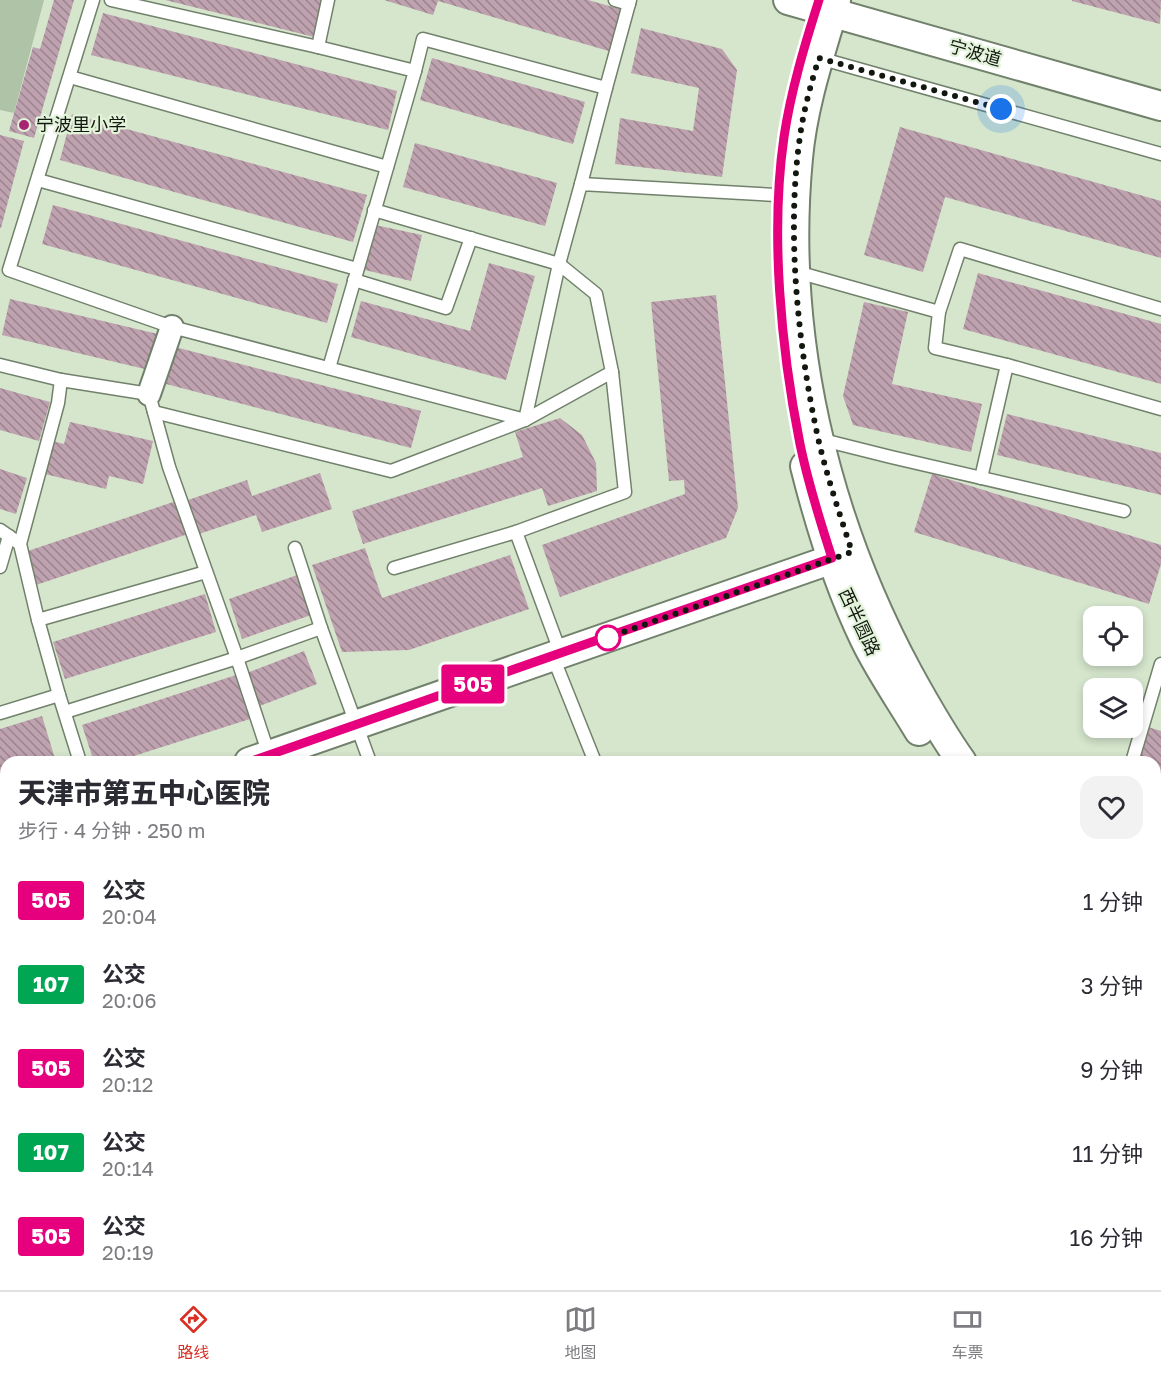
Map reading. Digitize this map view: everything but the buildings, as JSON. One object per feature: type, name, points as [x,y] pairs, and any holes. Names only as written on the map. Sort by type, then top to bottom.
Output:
[{"type":"street","name":"宁波道","points":[[788,0],[832,4],[1161,88]]},
{"type":"street","name":"宁波道","points":[[832,4],[1161,106]]},
{"type":"street","name":"西半圆路","points":[[832,4],[786,195],[779,273],[800,445],[816,506],[921,697],[958,756]]},
{"type":"street","name":"西半圆路","points":[[832,4],[790,106],[784,136],[786,195],[800,328],[818,439],[833,496],[842,555],[844,594],[866,642],[934,756]]},
{"type":"street","points":[[152,403],[172,327]]},
{"type":"street","points":[[265,756],[842,555]]},
{"type":"lane","points":[[93,0],[9,270],[172,327],[525,420]]},
{"type":"lane","points":[[111,0],[415,71]]},
{"type":"lane","points":[[318,47],[328,0]]},
{"type":"lane","points":[[525,420],[559,264],[629,2],[615,0]]},
{"type":"lane","points":[[328,368],[423,39],[606,88]]},
{"type":"lane","points":[[819,58],[1161,154]]},
{"type":"lane","points":[[69,77],[387,167]]},
{"type":"lane","points":[[38,180],[356,274],[446,308],[471,238]]},
{"type":"lane","points":[[581,184],[786,195]]},
{"type":"lane","points":[[374,210],[559,264],[596,294],[612,372],[625,492],[516,532],[394,568]]},
{"type":"lane","points":[[1161,309],[960,249],[939,312],[935,348],[1007,365],[1161,409]]},
{"type":"lane","points":[[795,271],[939,312]]},
{"type":"lane","points":[[0,365],[152,403],[391,471],[525,420],[612,372]]},
{"type":"lane","points":[[981,478],[1007,365]]},
{"type":"lane","points":[[61,380],[58,403],[20,544],[38,620],[78,756]]},
{"type":"lane","points":[[152,403],[169,467],[237,658],[259,756]]},
{"type":"lane","points":[[818,439],[1124,510]]},
{"type":"lane","points":[[516,532],[593,756]]},
{"type":"lane","points":[[0,567],[5,533],[20,544]]},
{"type":"lane","points":[[296,548],[321,628],[368,756]]},
{"type":"lane","points":[[38,620],[207,572]]},
{"type":"lane","points":[[65,712],[237,658],[321,628]]},
{"type":"lane","points":[[1134,756],[1156,700],[1161,664]]},
{"type":"lane","points":[[0,712],[59,695]]},
{"type":"green space","points":[[0,0],[44,0],[14,113],[0,110]]},
{"type":"bus line","name":"505","points":[[266,756],[832,558],[800,445],[786,353],[779,273],[778,194],[784,136],[795,84],[819,0]]},
{"type":"place","name":"宁波里小学","points":[[24,125]]},
{"type":"route","points":[[608,638],[606,638],[852,552],[833,496],[818,439],[800,328],[795,271],[795,195],[798,157],[806,104],[819,58],[1001,109]]}]
